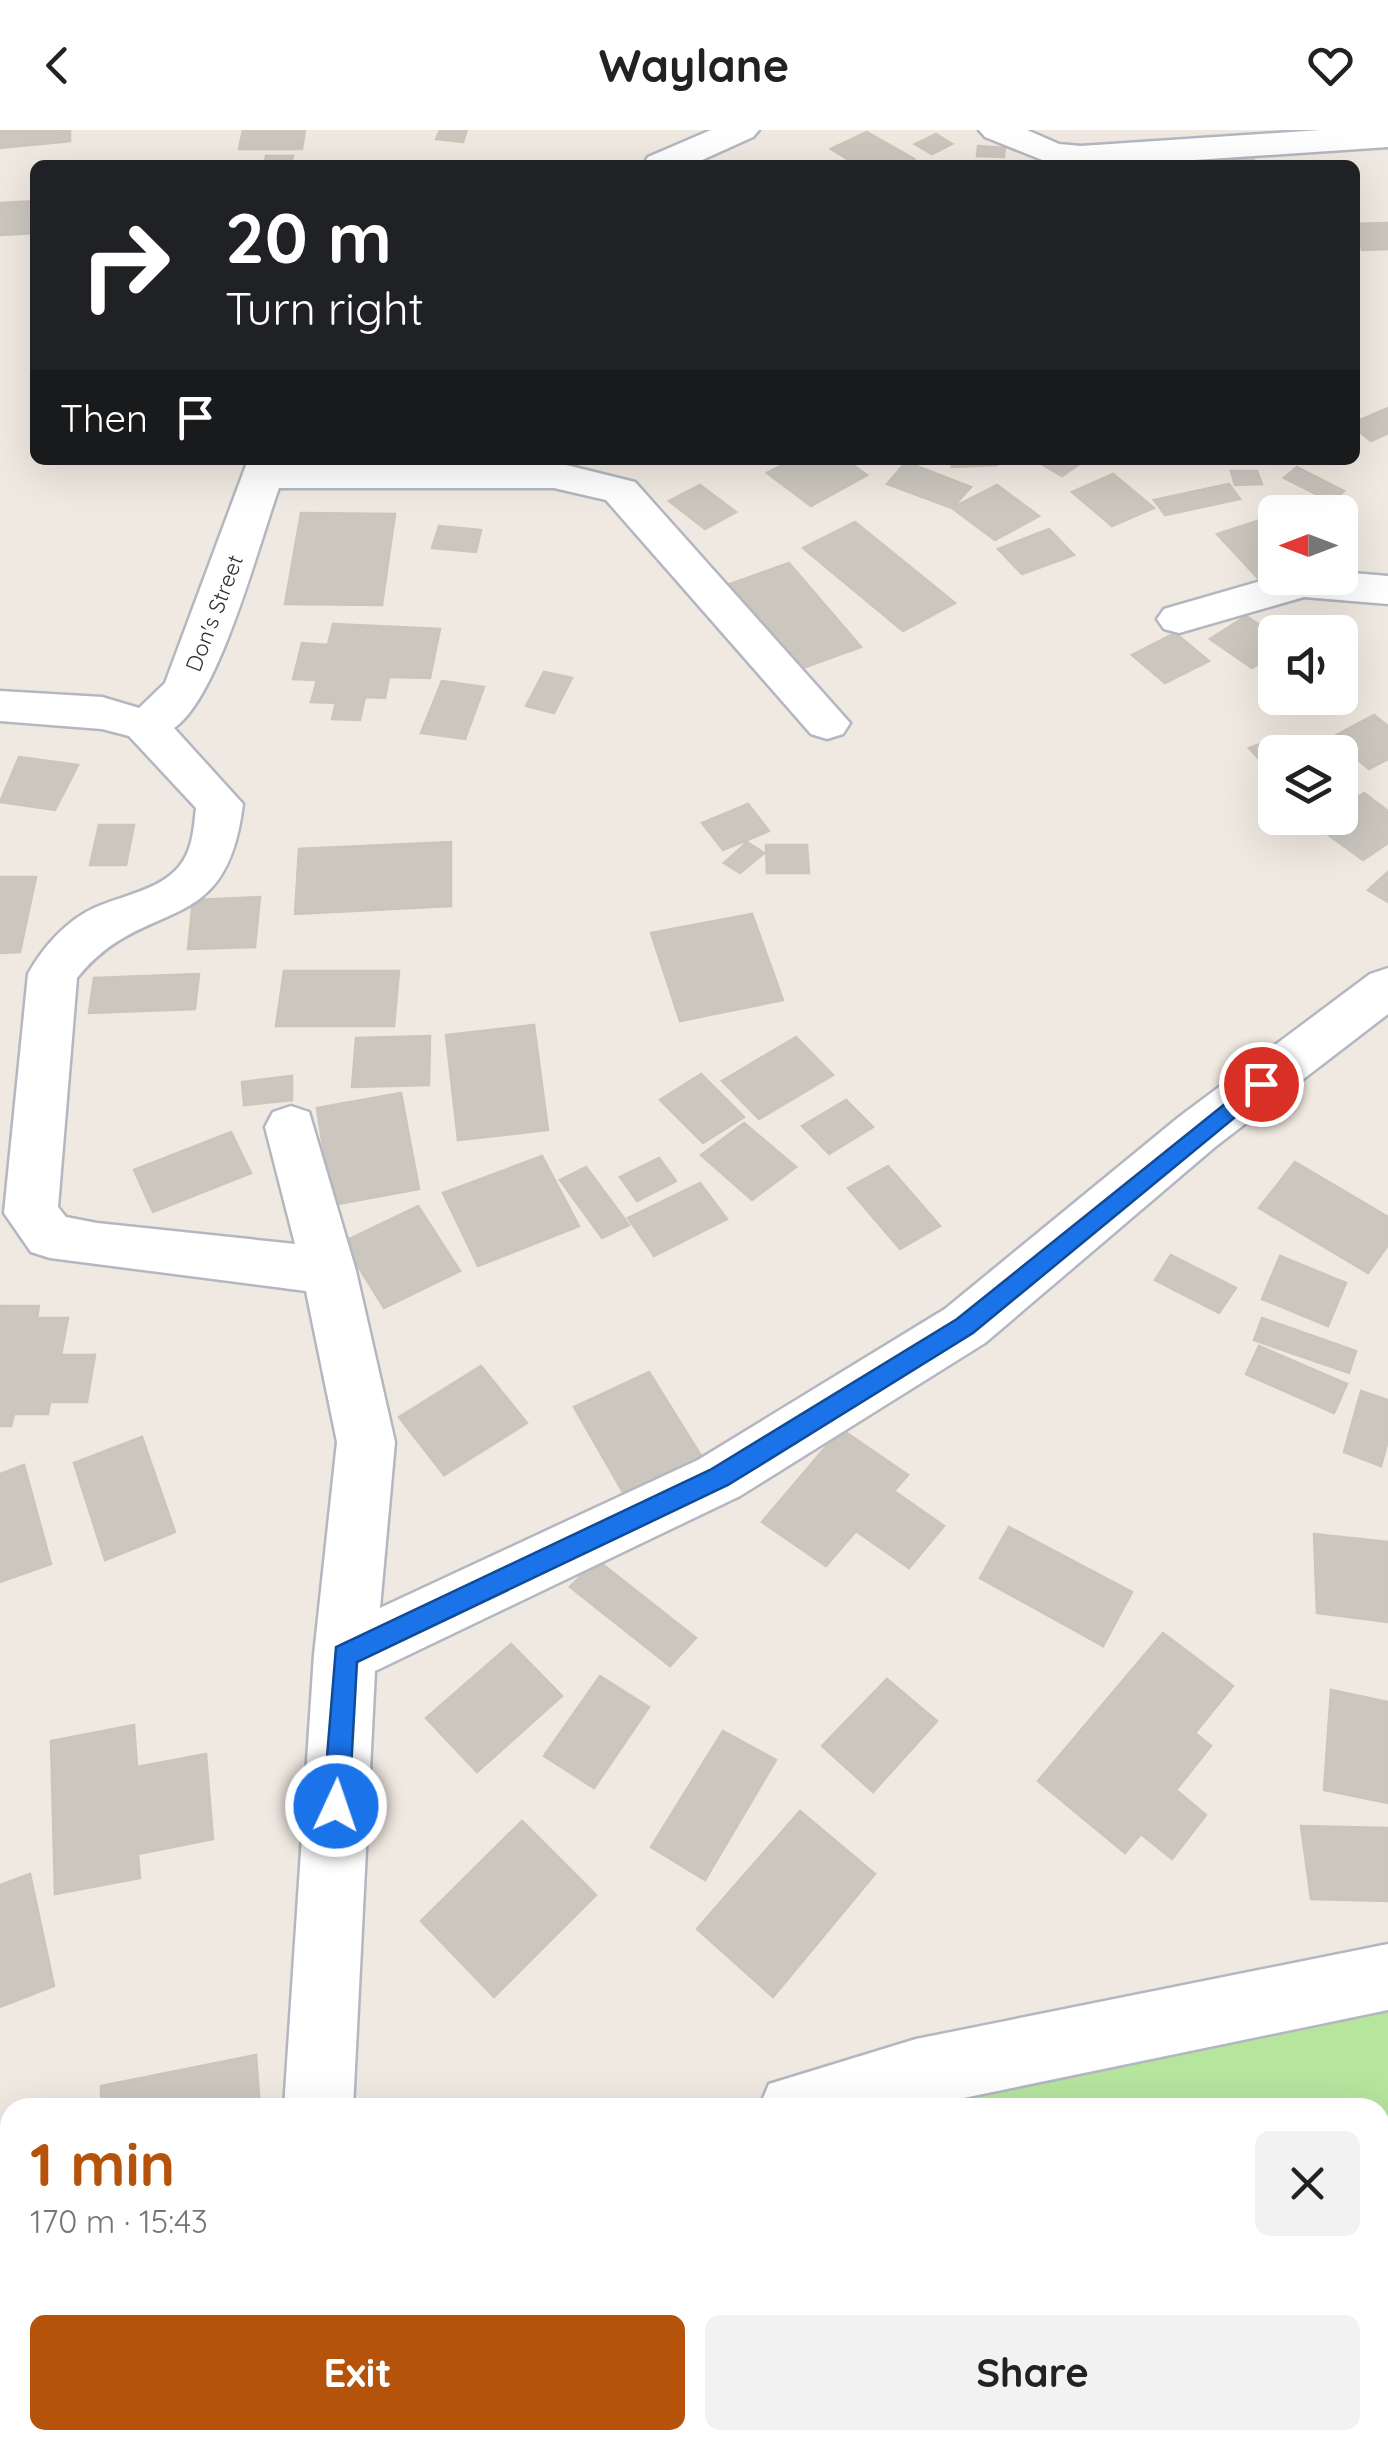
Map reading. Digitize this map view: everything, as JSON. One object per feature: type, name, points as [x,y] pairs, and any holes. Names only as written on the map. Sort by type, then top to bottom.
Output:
[{"type":"street","points":[[673,160],[742,130]]},
{"type":"street","points":[[997,130],[1052,154],[1081,157],[1388,136]]},
{"type":"street","points":[[267,467],[554,474],[604,483],[620,490],[827,722]]},
{"type":"street","name":"Don's Street","points":[[144,724],[170,709],[186,687],[267,467]]},
{"type":"street","points":[[1179,618],[1302,583],[1388,590]]},
{"type":"street","points":[[0,706],[102,713],[144,724],[220,804],[215,839],[202,872],[180,892],[106,924],[76,944],[53,974],[30,1213],[50,1236],[97,1245],[329,1271]]},
{"type":"street","points":[[345,1656],[719,1478],[965,1326],[1197,1132],[1388,987]]},
{"type":"street","points":[[291,1127],[329,1271],[366,1442],[345,1656],[319,2098]]},
{"type":"street","points":[[827,2098],[916,2073],[1388,1977]]},
{"type":"green space","points":[[1388,1979],[1388,2098],[938,2098]]},
{"type":"building","points":[[0,130],[70,130],[70,141],[0,148]]},
{"type":"building","points":[[243,130],[305,130],[302,149],[239,149]]},
{"type":"building","points":[[440,130],[467,130],[463,142],[436,139]]},
{"type":"building","points":[[867,132],[914,159],[849,160],[831,149]]},
{"type":"building","points":[[936,134],[952,144],[932,154],[915,144]]},
{"type":"building","points":[[978,146],[1005,148],[1004,157],[977,156]]},
{"type":"building","points":[[266,156],[293,156],[292,160],[265,160]]},
{"type":"building","points":[[30,201],[30,233],[0,235],[0,203]]},
{"type":"building","points":[[1388,223],[1388,249],[1362,250],[1360,224]]},
{"type":"building","points":[[1388,408],[1388,433],[1371,441],[1360,432],[1360,420]]},
{"type":"building","points":[[782,465],[853,465],[867,475],[811,506],[767,473]]},
{"type":"building","points":[[903,465],[914,465],[971,487],[952,508],[887,484]]},
{"type":"building","points":[[1043,465],[1078,465],[1062,476]]},
{"type":"building","points":[[1297,467],[1344,491],[1340,495],[1318,495],[1284,478]]},
{"type":"building","points":[[1231,471],[1257,471],[1262,484],[1235,485]]},
{"type":"building","points":[[1113,474],[1154,508],[1112,526],[1072,492]]},
{"type":"building","points":[[1229,484],[1240,499],[1165,515],[1154,500]]},
{"type":"building","points":[[700,485],[736,512],[705,529],[669,501]]},
{"type":"building","points":[[997,485],[1039,516],[995,540],[952,508]]},
{"type":"building","points":[[301,513],[395,514],[382,605],[285,604]]},
{"type":"building","points":[[1258,521],[1258,578],[1217,534]]},
{"type":"building","points":[[855,522],[955,603],[903,631],[803,548]]},
{"type":"building","points":[[439,526],[481,530],[476,552],[432,548]]},
{"type":"building","points":[[1049,529],[1074,555],[1022,574],[998,549]]},
{"type":"building","points":[[789,563],[861,647],[800,669],[730,584]]},
{"type":"building","points":[[1246,616],[1258,624],[1258,664],[1252,668],[1210,639]]},
{"type":"building","points":[[333,624],[440,629],[430,678],[389,677],[385,698],[365,697],[360,720],[332,719],[336,703],[311,702],[317,680],[293,679],[302,643],[328,645]]},
{"type":"building","points":[[1175,633],[1209,661],[1165,683],[1132,655]]},
{"type":"building","points":[[544,672],[572,678],[554,713],[526,706]]},
{"type":"building","points":[[442,681],[484,687],[465,739],[421,733]]},
{"type":"building","points":[[1374,715],[1388,726],[1388,759],[1369,769],[1358,760],[1358,735],[1337,735]]},
{"type":"building","points":[[19,757],[78,765],[55,810],[0,802]]},
{"type":"building","points":[[1364,793],[1388,811],[1388,843],[1363,860],[1329,835],[1358,835],[1358,797]]},
{"type":"building","points":[[748,804],[769,831],[723,850],[702,823]]},
{"type":"building","points":[[99,825],[134,825],[126,865],[90,865]]},
{"type":"building","points":[[451,842],[451,906],[295,914],[299,849]]},
{"type":"building","points":[[747,842],[764,853],[740,873],[724,863]]},
{"type":"building","points":[[766,845],[807,845],[809,873],[767,873]]},
{"type":"building","points":[[1388,872],[1388,902],[1368,890]]},
{"type":"building","points":[[0,877],[36,877],[20,952],[0,953]]},
{"type":"building","points":[[260,897],[255,947],[188,949],[193,900]]},
{"type":"building","points":[[752,914],[783,1000],[680,1021],[651,933]]},
{"type":"building","points":[[284,971],[399,971],[394,1026],[276,1026]]},
{"type":"building","points":[[199,974],[195,1009],[89,1013],[94,978]]},
{"type":"building","points":[[534,1025],[548,1130],[458,1140],[446,1035]]},
{"type":"building","points":[[430,1036],[429,1085],[352,1087],[356,1038]]},
{"type":"building","points":[[796,1037],[833,1075],[759,1119],[722,1081]]},
{"type":"building","points":[[701,1074],[744,1117],[703,1143],[660,1100]]},
{"type":"building","points":[[292,1076],[292,1100],[244,1105],[242,1082]]},
{"type":"building","points":[[401,1093],[419,1189],[332,1205],[317,1108]]},
{"type":"building","points":[[846,1100],[873,1127],[829,1154],[802,1126]]},
{"type":"building","points":[[744,1123],[796,1167],[752,1200],[701,1155]]},
{"type":"building","points":[[231,1132],[251,1173],[153,1212],[134,1170]]},
{"type":"building","points":[[542,1156],[579,1226],[478,1266],[443,1193]]},
{"type":"building","points":[[659,1158],[676,1181],[637,1201],[620,1177]]},
{"type":"building","points":[[1295,1162],[1388,1217],[1388,1245],[1368,1273],[1259,1208]]},
{"type":"building","points":[[888,1166],[940,1226],[900,1249],[848,1188]]},
{"type":"building","points":[[586,1167],[629,1225],[602,1238],[560,1180]]},
{"type":"building","points":[[700,1183],[727,1219],[654,1256],[628,1218]]},
{"type":"building","points":[[418,1206],[460,1271],[384,1308],[343,1242]]},
{"type":"building","points":[[1171,1255],[1236,1288],[1219,1313],[1155,1280]]},
{"type":"building","points":[[1280,1256],[1346,1283],[1328,1326],[1262,1299]]},
{"type":"building","points":[[0,1306],[39,1306],[37,1318],[68,1318],[61,1355],[95,1355],[87,1402],[50,1402],[48,1414],[14,1414],[11,1426],[0,1426]]},
{"type":"building","points":[[1262,1318],[1356,1351],[1349,1373],[1254,1340]]},
{"type":"building","points":[[1259,1346],[1347,1384],[1334,1413],[1246,1374]]},
{"type":"building","points":[[481,1366],[527,1423],[444,1475],[399,1417]]},
{"type":"building","points":[[649,1372],[713,1475],[635,1513],[574,1407]]},
{"type":"building","points":[[1361,1391],[1388,1400],[1388,1440],[1381,1466],[1344,1452]]},
{"type":"building","points":[[841,1429],[908,1475],[894,1491],[944,1526],[909,1568],[856,1531],[826,1566],[762,1522]]},
{"type":"building","points":[[142,1437],[175,1532],[105,1560],[74,1463]]},
{"type":"building","points":[[24,1465],[51,1564],[0,1582],[0,1474]]},
{"type":"building","points":[[1009,1527],[1132,1592],[1103,1646],[980,1578]]},
{"type":"building","points":[[1314,1534],[1388,1542],[1388,1622],[1317,1613]]},
{"type":"building","points":[[597,1560],[696,1638],[670,1666],[570,1587]]},
{"type":"building","points":[[1163,1633],[1233,1686],[1195,1733],[1211,1746],[1176,1790],[1206,1815],[1172,1859],[1141,1834],[1125,1853],[1038,1781]]},
{"type":"building","points":[[511,1644],[562,1696],[477,1772],[426,1718]]},
{"type":"building","points":[[600,1676],[649,1707],[594,1788],[544,1756]]},
{"type":"building","points":[[887,1679],[937,1721],[873,1792],[822,1746]]},
{"type":"building","points":[[1331,1690],[1388,1702],[1388,1803],[1324,1790]]},
{"type":"building","points":[[134,1725],[137,1767],[206,1754],[213,1839],[138,1854],[140,1878],[55,1894],[51,1741]]},
{"type":"building","points":[[723,1731],[776,1760],[705,1880],[651,1847]]},
{"type":"building","points":[[800,1811],[875,1874],[773,1997],[697,1929]]},
{"type":"building","points":[[522,1821],[596,1895],[494,1997],[421,1921]]},
{"type":"building","points":[[1301,1826],[1388,1828],[1388,1901],[1311,1899]]},
{"type":"building","points":[[30,1874],[54,1986],[0,2007],[0,1885]]},
{"type":"building","points":[[256,2055],[259,2098],[101,2098],[101,2086]]},
{"type":"route","points":[[336,1806],[345,1656],[719,1478],[965,1326],[1197,1132],[1261,1084]]}]
